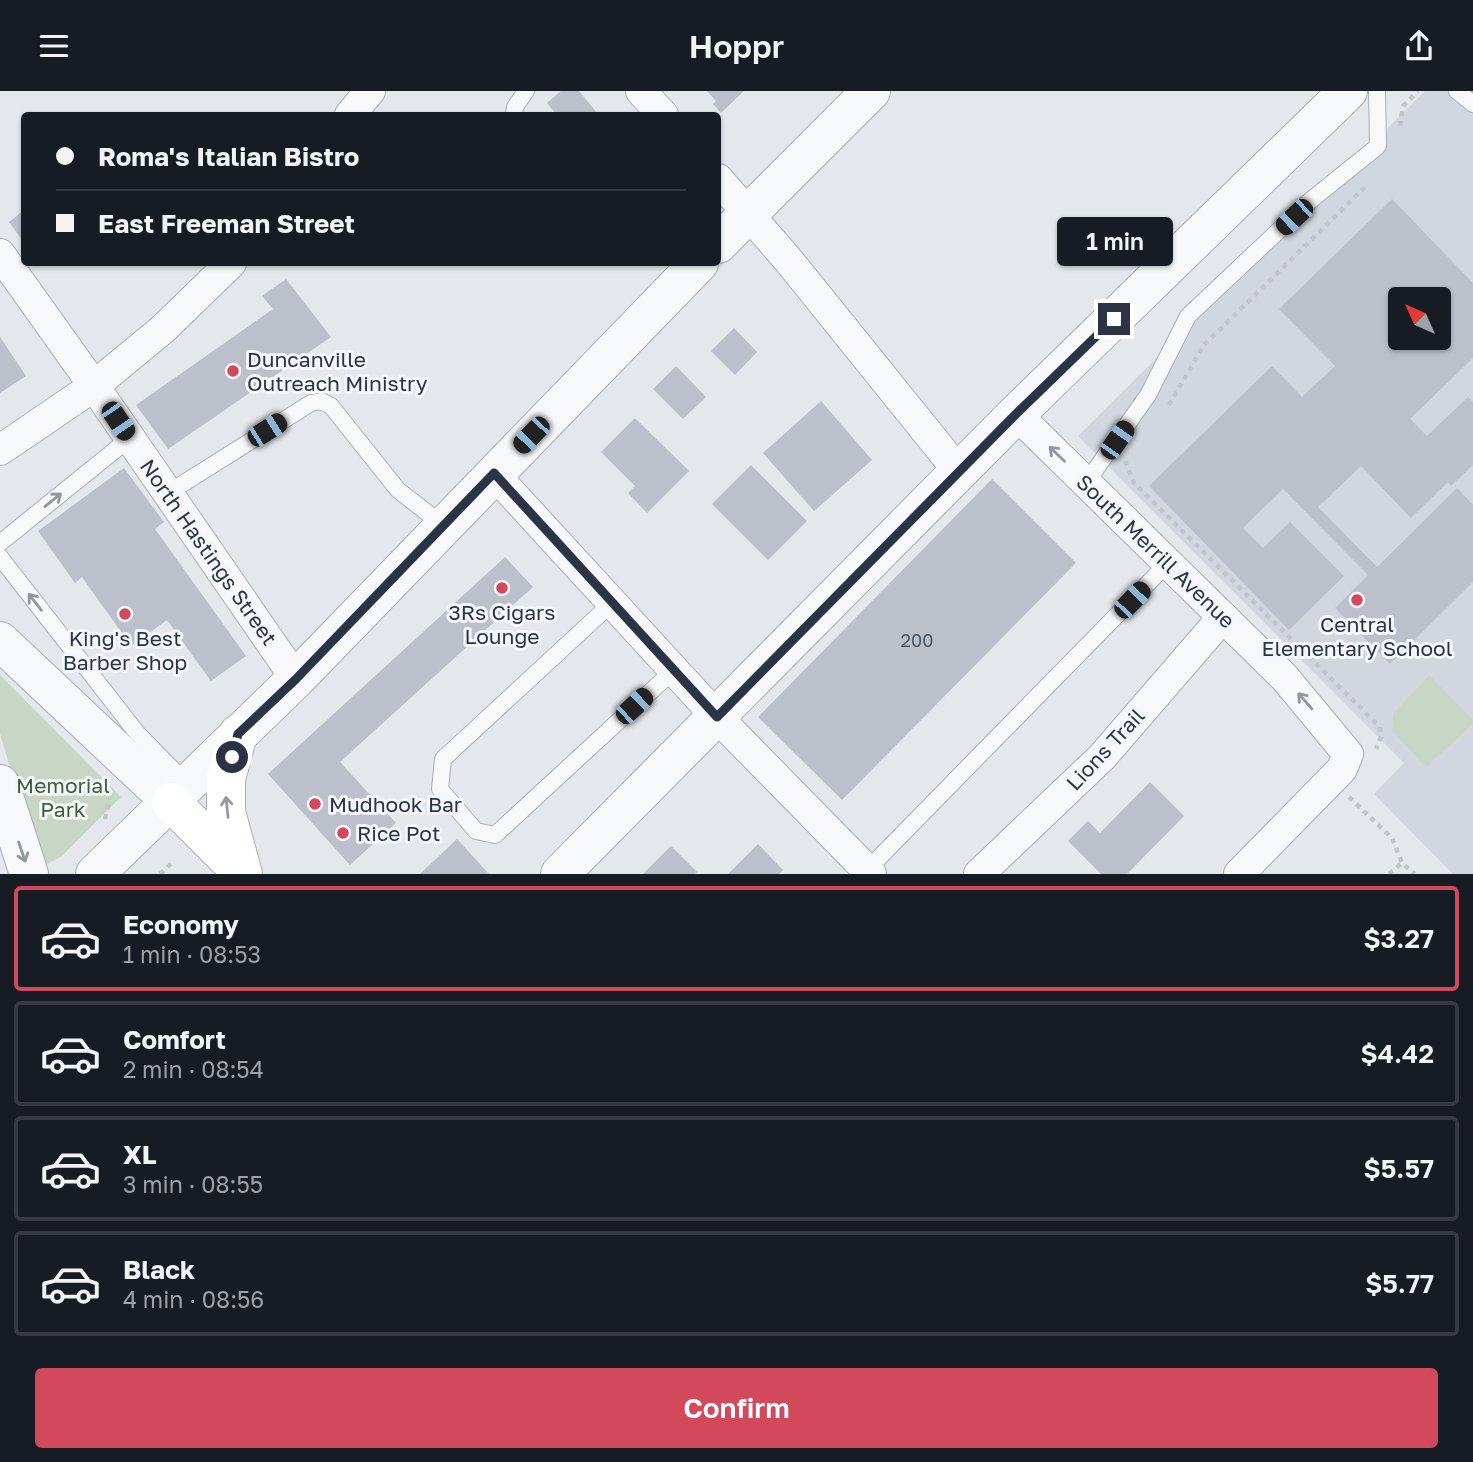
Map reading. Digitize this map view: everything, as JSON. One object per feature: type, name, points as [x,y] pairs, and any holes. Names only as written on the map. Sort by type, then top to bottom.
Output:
[{"type":"main road","points":[[238,734],[226,779],[226,812],[243,874]]},
{"type":"main road","points":[[180,793],[243,874]]},
{"type":"street","points":[[352,112],[370,91]]},
{"type":"street","points":[[640,91],[660,112]]},
{"type":"street","points":[[721,241],[871,91]]},
{"type":"street","points":[[561,874],[1016,414],[1348,91]]},
{"type":"street","points":[[721,183],[789,261],[960,473]]},
{"type":"street","name":"North Hastings Street","points":[[0,254],[296,679]]},
{"type":"street","points":[[0,450],[94,386],[163,329],[228,266]]},
{"type":"street","points":[[94,874],[296,679],[696,266]]},
{"type":"street","name":"South Merrill Avenue","points":[[1016,414],[1361,753]]},
{"type":"street","points":[[494,473],[717,717],[869,872]]},
{"type":"street","name":"Lions Trail","points":[[979,874],[1102,757],[1223,617]]},
{"type":"street","points":[[0,641],[180,793]]},
{"type":"street","points":[[1239,874],[1361,753]]},
{"type":"street","points":[[0,784],[29,874]]},
{"type":"lane","points":[[514,112],[526,91]]},
{"type":"lane","points":[[1086,484],[1149,395],[1188,316],[1311,200],[1378,146],[1377,91]]},
{"type":"lane","points":[[1457,91],[1473,104]]},
{"type":"lane","points":[[168,493],[311,403],[321,401],[331,405],[398,490],[443,525]]},
{"type":"lane","points":[[0,543],[130,438]]},
{"type":"lane","points":[[0,557],[137,733],[180,793]]},
{"type":"lane","points":[[869,872],[1167,564]]},
{"type":"lane","points":[[612,603],[443,759],[440,789],[477,831],[495,835],[674,670]]},
{"type":"path","points":[[1400,128],[1403,106],[1418,91]]},
{"type":"path","points":[[1161,416],[1204,345],[1368,183]]},
{"type":"path","points":[[1130,453],[1125,461],[1134,483],[1379,726],[1382,735],[1361,753]]},
{"type":"path","points":[[1331,780],[1392,838],[1402,863],[1415,874]]},
{"type":"path","points":[[160,874],[174,860]]},
{"type":"path","points":[[1389,874],[1402,863]]},
{"type":"shaded area","name":"Central Elementary School","points":[[1425,91],[1473,91],[1473,874],[1453,874],[1374,794],[1404,763],[1078,436]]},
{"type":"green space","name":"Memorial Park","points":[[0,675],[121,797],[62,856],[45,865],[35,850],[0,734]]},
{"type":"green space","points":[[1429,675],[1473,720],[1473,724],[1426,767],[1392,731],[1393,714]]},
{"type":"building","points":[[561,91],[579,91],[596,112],[554,112],[547,103]]},
{"type":"building","points":[[707,91],[744,91],[721,113],[713,104],[716,101]]},
{"type":"building","points":[[1392,199],[1473,283],[1473,358],[1410,419],[1427,436],[1468,397],[1473,402],[1473,465],[1451,486],[1448,482],[1411,518],[1361,466],[1318,507],[1377,567],[1457,488],[1473,505],[1473,582],[1390,664],[1335,608],[1368,575],[1283,489],[1243,528],[1263,548],[1290,522],[1344,576],[1289,630],[1149,486],[1272,366],[1302,397],[1335,366],[1279,309]]},
{"type":"building","points":[[21,212],[21,239],[9,222]]},
{"type":"building","name":"Duncanville Outreach Ministry","points":[[286,279],[331,337],[168,449],[136,405],[273,309],[262,296]]},
{"type":"building","points":[[734,328],[757,352],[735,375],[711,351]]},
{"type":"building","points":[[0,337],[26,376],[0,393]]},
{"type":"building","points":[[676,366],[706,397],[683,419],[653,389]]},
{"type":"building","points":[[821,401],[872,460],[814,511],[763,453]]},
{"type":"building","points":[[635,418],[689,471],[647,513],[628,493],[635,486],[601,452]]},
{"type":"building","points":[[751,465],[807,521],[768,560],[712,504]]},
{"type":"building","points":[[124,468],[164,522],[155,529],[246,656],[211,681],[167,620],[131,646],[82,577],[75,583],[38,531]]},
{"type":"building","points":[[992,479],[1076,563],[842,800],[758,717]]},
{"type":"building","points":[[505,557],[533,587],[340,762],[396,823],[350,865],[268,774]]},
{"type":"building","points":[[1150,782],[1184,816],[1127,874],[1101,874],[1068,841],[1088,821],[1100,833]]},
{"type":"building","points":[[457,839],[489,874],[420,874]]},
{"type":"building","points":[[758,844],[783,870],[779,874],[728,874]]},
{"type":"building","points":[[671,846],[697,872],[695,874],[643,874]]},
{"type":"place","name":"Duncanville Outreach Ministry","points":[[233,371]]},
{"type":"place","name":"3Rs Cigars Lounge","points":[[502,588]]},
{"type":"place","name":"Central Elementary School","points":[[1357,600]]},
{"type":"place","name":"King's Best Barber Shop","points":[[125,614]]},
{"type":"place","name":"Mudhook Bar","points":[[315,804]]},
{"type":"place","name":"Rice Pot","points":[[343,833]]},
{"type":"route","points":[[232,757],[238,734],[249,722],[296,679],[494,473],[717,717],[1016,414],[1114,319]]}]
